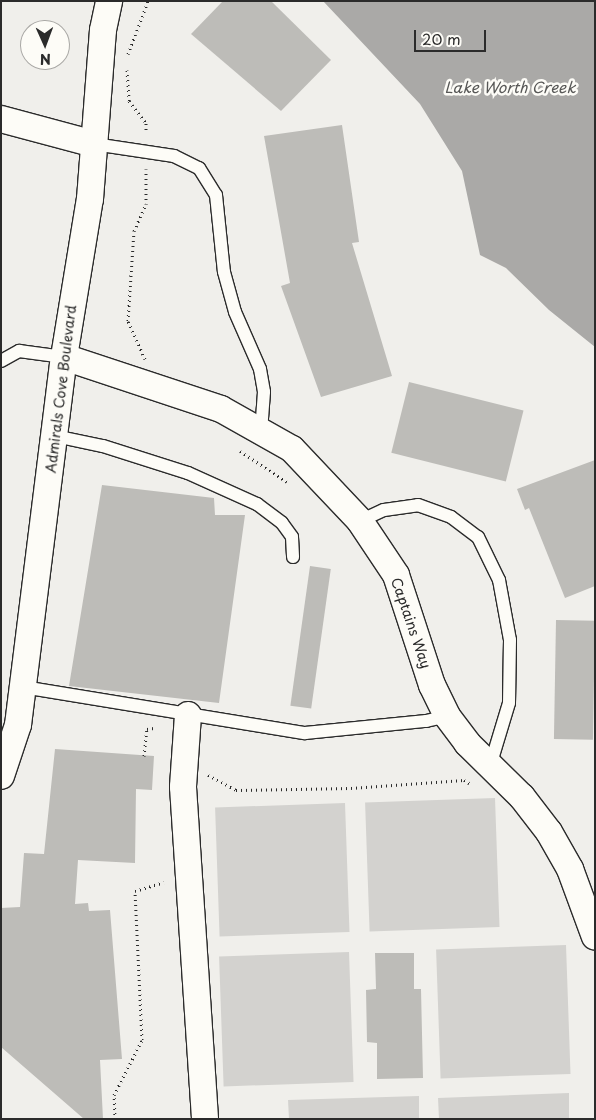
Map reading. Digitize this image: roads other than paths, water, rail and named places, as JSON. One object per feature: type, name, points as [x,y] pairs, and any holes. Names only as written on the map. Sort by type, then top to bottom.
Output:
[{"type":"street","name":"Admirals Cove Boulevard","points":[[1,776],[18,725],[64,357],[90,198],[103,30],[109,1]]},
{"type":"street","points":[[1,119],[94,144]]},
{"type":"street","name":"Captains Way","points":[[64,357],[220,409],[292,449],[360,521],[396,575],[432,686],[447,716],[467,744],[522,797],[549,832],[570,869],[595,937]]},
{"type":"street","points":[[188,715],[185,768],[205,1119]]},
{"type":"lane","points":[[94,144],[174,156],[199,168],[216,195],[224,272],[235,312],[260,369],[264,392],[261,432]]},
{"type":"lane","points":[[1,361],[19,351],[64,357]]},
{"type":"lane","points":[[55,436],[103,446],[188,473],[257,504],[282,522],[292,537],[293,557]]},
{"type":"lane","points":[[360,521],[384,510],[418,505],[451,517],[478,537],[499,580],[510,640],[509,703],[490,766]]},
{"type":"lane","points":[[23,687],[305,733],[447,716]]},
{"type":"water","name":"Lake Worth Creek","points":[[323,1],[595,1],[595,347],[549,310],[506,268],[480,255],[462,171],[420,104]]}]
